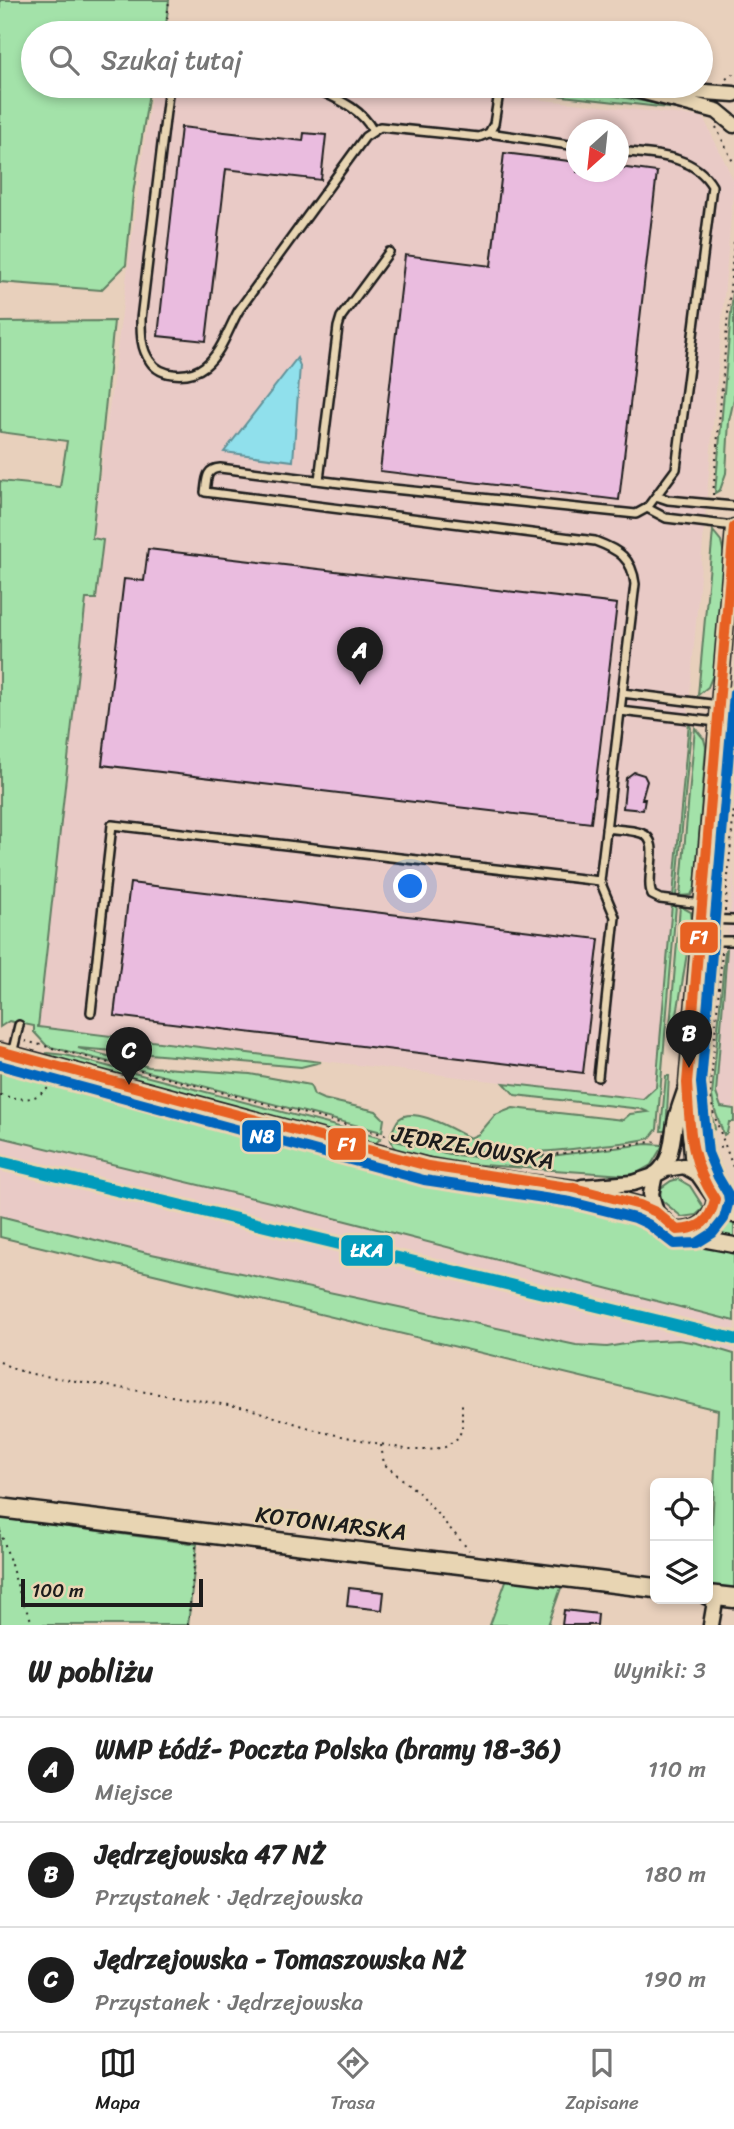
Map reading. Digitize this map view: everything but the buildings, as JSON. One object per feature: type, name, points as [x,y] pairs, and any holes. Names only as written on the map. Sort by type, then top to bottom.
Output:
[{"type":"street","points":[[713,92],[734,94]]},
{"type":"street","points":[[668,98],[717,111],[734,125]]},
{"type":"street","points":[[734,526],[729,651],[717,722],[687,1083],[692,1156],[698,1174],[715,1199],[734,1215]]},
{"type":"street","name":"JĘDRZEJOWSKA","points":[[6,1052],[428,1166],[574,1188],[640,1205],[656,1212],[677,1230],[697,1239],[734,1245]]},
{"type":"street","points":[[656,1212],[651,1194],[655,1174],[668,1160],[676,1118],[687,1083]]},
{"type":"street","name":"JĘDRZEJOWSKA","points":[[574,1188],[633,1184],[666,1169],[684,1166],[698,1174]]},
{"type":"street","points":[[677,1230],[688,1230],[704,1222],[712,1212],[715,1199]]},
{"type":"street","name":"KOTONIARSKA","points":[[0,1508],[650,1587]]},
{"type":"street","points":[[711,1625],[719,1596]]},
{"type":"lane","points":[[168,98],[141,338],[151,364],[177,375],[195,371],[213,357],[239,310],[365,137],[373,131],[380,127],[392,127],[479,137],[489,134],[566,145]]},
{"type":"lane","points":[[334,98],[366,117],[373,131]]},
{"type":"lane","points":[[489,134],[494,124],[498,98]]},
{"type":"lane","points":[[598,1077],[615,917],[600,881],[635,584],[634,569],[610,547],[587,540],[205,492],[207,474],[213,468],[636,514],[647,508],[676,469],[712,186],[700,172],[681,160],[629,153]]},
{"type":"lane","points":[[319,480],[341,317],[389,252]]},
{"type":"lane","points":[[656,496],[668,500],[734,506]]},
{"type":"lane","points":[[647,508],[666,518],[734,526]]},
{"type":"lane","points":[[622,694],[719,705]]},
{"type":"lane","points":[[620,710],[717,722]]},
{"type":"lane","points":[[91,1012],[113,825],[600,881]]},
{"type":"lane","points":[[606,828],[641,833],[649,837],[653,845],[648,887],[652,895],[725,920],[734,920]]},
{"type":"lane","points":[[699,941],[734,941]]},
{"type":"lane","points":[[6,1052],[19,1025]]},
{"type":"path","points":[[167,21],[169,0]]},
{"type":"path","points":[[715,124],[734,164]]},
{"type":"path","points":[[712,504],[734,242]]},
{"type":"path","points":[[725,920],[734,808]]},
{"type":"path","points":[[723,941],[710,1094],[724,1148],[734,1170]]},
{"type":"path","points":[[44,1048],[455,1153],[492,1156],[549,1155],[658,1141]]},
{"type":"path","points":[[0,1095],[40,1097],[60,1078]]},
{"type":"path","points":[[705,1146],[724,1148]]},
{"type":"path","points":[[0,1362],[32,1374],[247,1408],[321,1432],[410,1450],[446,1447],[459,1437],[462,1427],[462,1402]]},
{"type":"path","points":[[381,1443],[384,1464],[418,1492],[465,1544],[479,1566]]},
{"type":"path","points":[[0,1531],[19,1594],[34,1625]]},
{"type":"path","points":[[188,1625],[198,1531]]},
{"type":"shaded area","points":[[150,98],[525,98],[703,117],[734,181],[656,1087],[643,1099],[38,1027],[86,599],[95,599],[103,541],[92,538]]},
{"type":"shaded area","points":[[734,865],[734,1109],[721,1108],[716,1093]]},
{"type":"shaded area","points":[[0,1137],[311,1212],[734,1321],[734,1354],[678,1340],[608,1347],[577,1345],[147,1253],[0,1216]]},
{"type":"green space","points":[[0,0],[169,0],[166,21],[21,21],[21,98],[148,98],[133,194],[126,265],[101,290],[0,282]]},
{"type":"green space","points":[[580,98],[627,98],[695,111]]},
{"type":"green space","points":[[734,280],[734,399],[729,421],[726,473],[720,490],[715,493]]},
{"type":"green space","points":[[114,321],[92,538],[103,540],[96,599],[86,599],[38,1027],[321,1062],[301,1067],[78,1048],[149,1067],[250,1074],[310,1085],[314,1095],[323,1099],[376,1111],[384,1119],[382,1132],[47,1046],[34,1032],[34,1026],[9,1021],[0,1027],[0,481],[60,487],[67,441],[0,432],[0,322]]},
{"type":"green space","points":[[713,531],[721,541],[724,554],[714,672],[708,687],[698,695]]},
{"type":"green space","points":[[734,679],[734,762],[722,908],[716,903],[710,889]]},
{"type":"green space","points":[[689,722],[691,728],[676,896],[673,896]]},
{"type":"green space","points":[[695,728],[704,739],[706,747],[695,887],[691,895],[680,896]]},
{"type":"green space","points":[[672,904],[676,905],[657,1129],[650,1138],[568,1150],[517,1153],[444,1147],[391,1134],[399,1119],[414,1115],[470,1138],[479,1134],[495,1115],[513,1108],[623,1120],[630,1114],[648,1112],[515,1095],[504,1083],[643,1099],[656,1087]]},
{"type":"green space","points":[[680,906],[691,912],[692,922],[673,1040],[669,1039]]},
{"type":"green space","points":[[727,949],[716,1093],[721,1107],[734,1109],[734,1122],[729,1122],[724,1135],[712,1096]]},
{"type":"green space","points":[[719,955],[714,1010],[705,1010],[710,966]]},
{"type":"green space","points":[[46,1055],[65,1055],[381,1138],[376,1143],[370,1143]]},
{"type":"green space","points":[[0,1060],[35,1067],[34,1072],[95,1094],[143,1107],[145,1102],[164,1102],[535,1196],[636,1212],[670,1239],[734,1253],[734,1321],[311,1212],[0,1137]]},
{"type":"green space","points":[[700,1075],[709,1076],[707,1098],[715,1128],[710,1135],[696,1133]]},
{"type":"green space","points":[[666,1076],[669,1076],[666,1131],[661,1131]]},
{"type":"green space","points":[[391,1140],[454,1155],[519,1160],[646,1144],[663,1145],[651,1165],[635,1174],[625,1175],[453,1163],[395,1150]]},
{"type":"green space","points":[[678,1179],[690,1186],[704,1208],[696,1215],[682,1217],[660,1199],[661,1188]]},
{"type":"green space","points":[[720,1214],[734,1224],[734,1241],[699,1232]]},
{"type":"green space","points":[[0,1216],[147,1253],[576,1345],[607,1347],[678,1340],[734,1354],[734,1592],[713,1588],[713,1508],[718,1410],[0,1237]]},
{"type":"green space","points":[[0,1518],[197,1544],[188,1625],[0,1625]]},
{"type":"green space","points":[[507,1578],[562,1585],[548,1625],[490,1625]]},
{"type":"water","points":[[297,358],[300,366],[293,461],[224,452]]},
{"type":"railway","points":[[0,1163],[28,1168]]},
{"type":"transit line","name":"F1","points":[[0,1051],[428,1166],[574,1188],[640,1205],[656,1212],[677,1230],[703,1223],[715,1199],[700,1171],[692,1143],[687,1083],[734,527]]},
{"type":"transit line","name":"N8","points":[[0,1065],[424,1180],[571,1202],[635,1218],[648,1224],[674,1244],[697,1243],[713,1233],[724,1219],[729,1201],[708,1153],[701,1083],[734,693]]},
{"type":"transit line","name":"ŁKA","points":[[0,1162],[734,1339]]},
{"type":"place","name":"WMP Łódź- Poczta Polska (bramy 18-36)","points":[[360,685]]},
{"type":"place","name":"Jędrzejowska 47 NŻ","points":[[689,1068]]},
{"type":"place","name":"Jędrzejowska - Tomaszowska NŻ","points":[[129,1085]]}]
